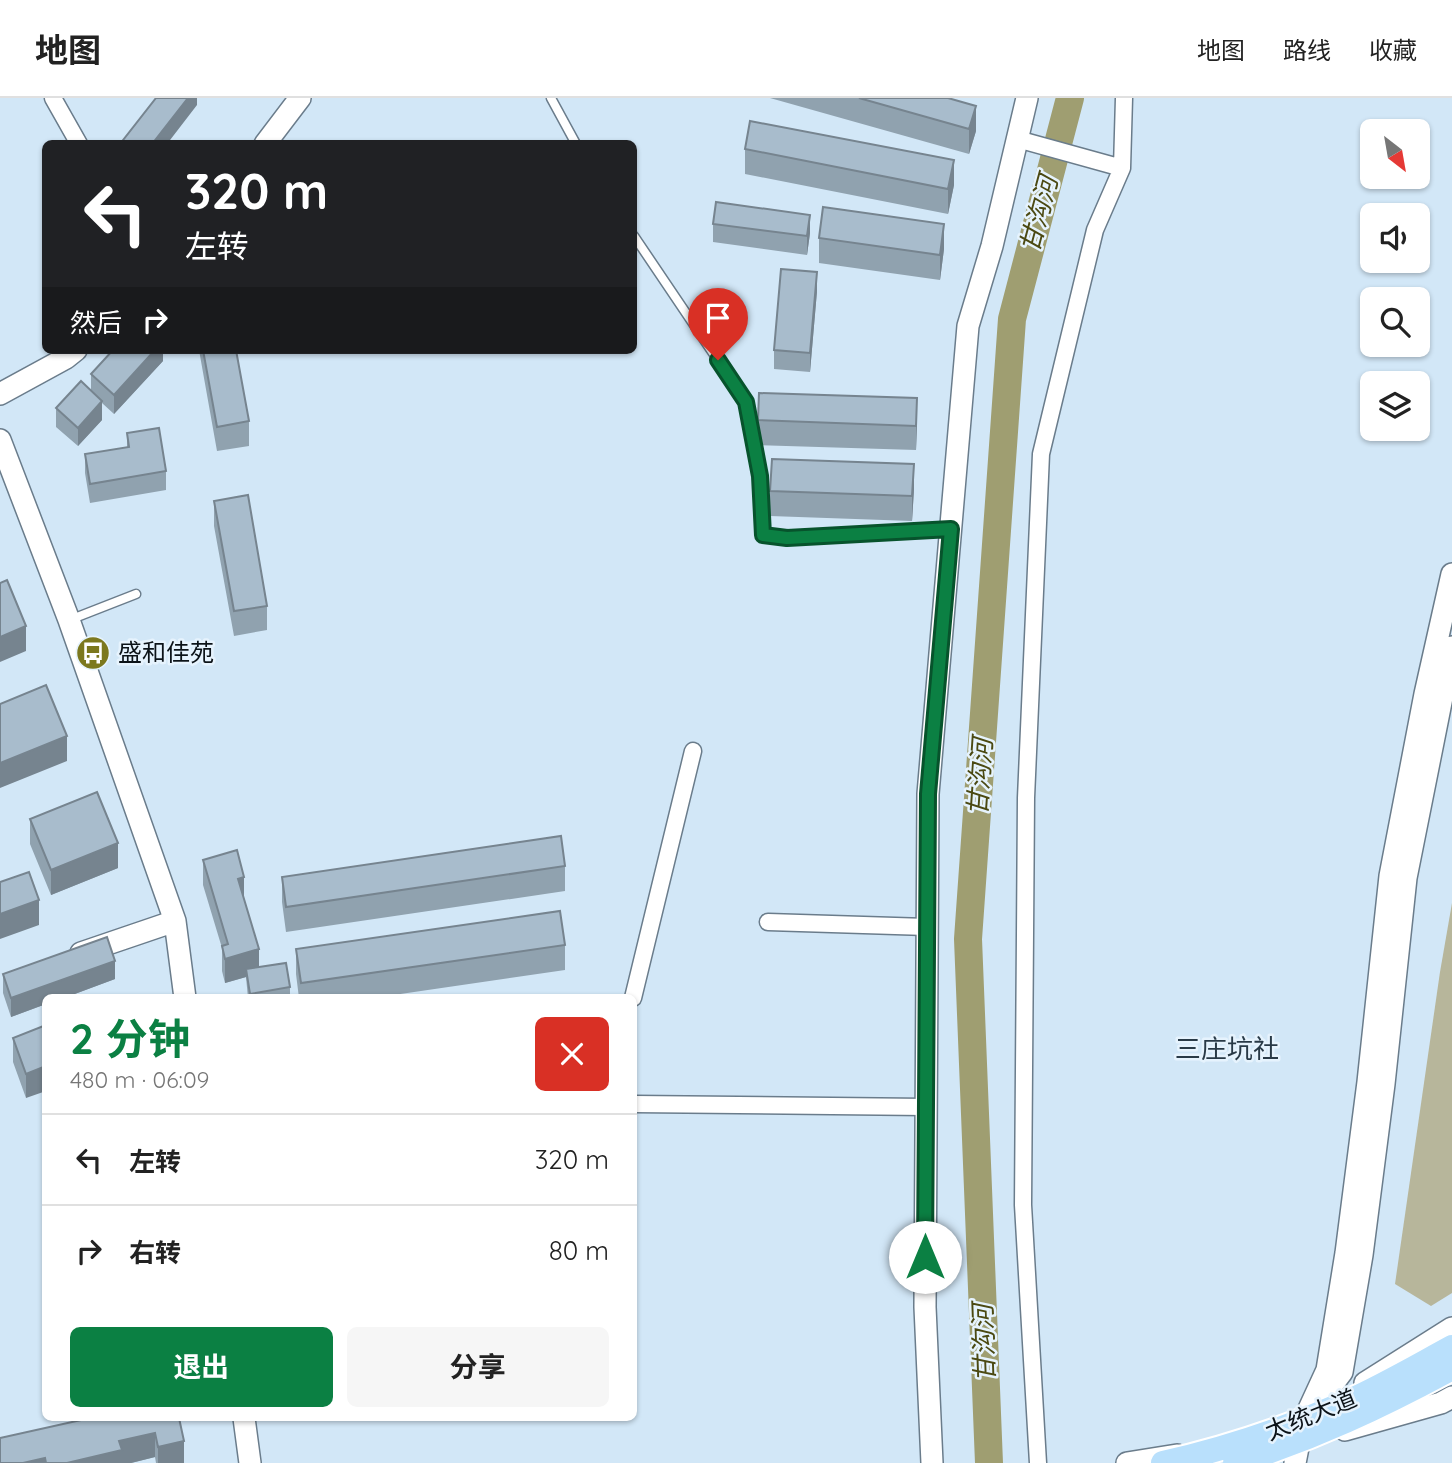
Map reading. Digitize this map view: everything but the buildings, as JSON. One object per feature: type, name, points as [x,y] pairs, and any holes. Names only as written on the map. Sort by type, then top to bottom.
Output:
[{"type":"main road","name":"太统大道","points":[[1163,1463],[1231,1446],[1309,1418],[1387,1383],[1452,1347]]},
{"type":"main road","name":"太统大道","points":[[1235,1463],[1356,1418],[1452,1368]]},
{"type":"street","points":[[53,98],[77,140]]},
{"type":"street","points":[[268,140],[300,98]]},
{"type":"street","points":[[932,1463],[925,1307],[928,794],[968,326],[1027,142],[1027,98]]},
{"type":"street","points":[[1038,1463],[1023,1206],[1027,798],[1041,454],[1095,230],[1122,168],[1124,98]]},
{"type":"street","points":[[1027,142],[1122,168]]},
{"type":"street","points":[[0,394],[71,354]]},
{"type":"street","points":[[0,440],[69,620],[175,921],[184,994]]},
{"type":"street","points":[[1297,1453],[1303,1422],[1327,1370],[1346,1253],[1368,1082],[1390,876],[1425,694],[1452,574]]},
{"type":"street","points":[[1303,1422],[1342,1372],[1362,1255],[1406,878],[1452,647]]},
{"type":"street","points":[[634,994],[692,751]]},
{"type":"street","points":[[62,960],[175,921]]},
{"type":"street","points":[[768,922],[927,927]]},
{"type":"street","points":[[637,1104],[926,1107]]},
{"type":"street","points":[[1127,1463],[1194,1452],[1303,1422],[1452,1328]]},
{"type":"street","points":[[1254,1463],[1297,1453],[1452,1397]]},
{"type":"street","points":[[244,1421],[250,1463]]},
{"type":"lane","points":[[551,98],[574,140]]},
{"type":"lane","points":[[637,240],[746,402],[760,476],[763,535],[787,538],[951,529]]},
{"type":"lane","points":[[69,620],[136,594]]},
{"type":"green space","points":[[1452,903],[1452,1293],[1431,1306],[1395,1284]]},
{"type":"waterway","name":"甘沟河","points":[[989,1463],[968,939],[1012,319],[1070,98]]},
{"type":"place","name":"盛和佳苑","points":[[93,653]]},
{"type":"district","name":"三庄坑社","points":[[1227,1049]]},
{"type":"route","points":[[718,360],[746,402],[760,476],[763,535],[787,538],[951,529],[928,794],[925,1257]]}]
